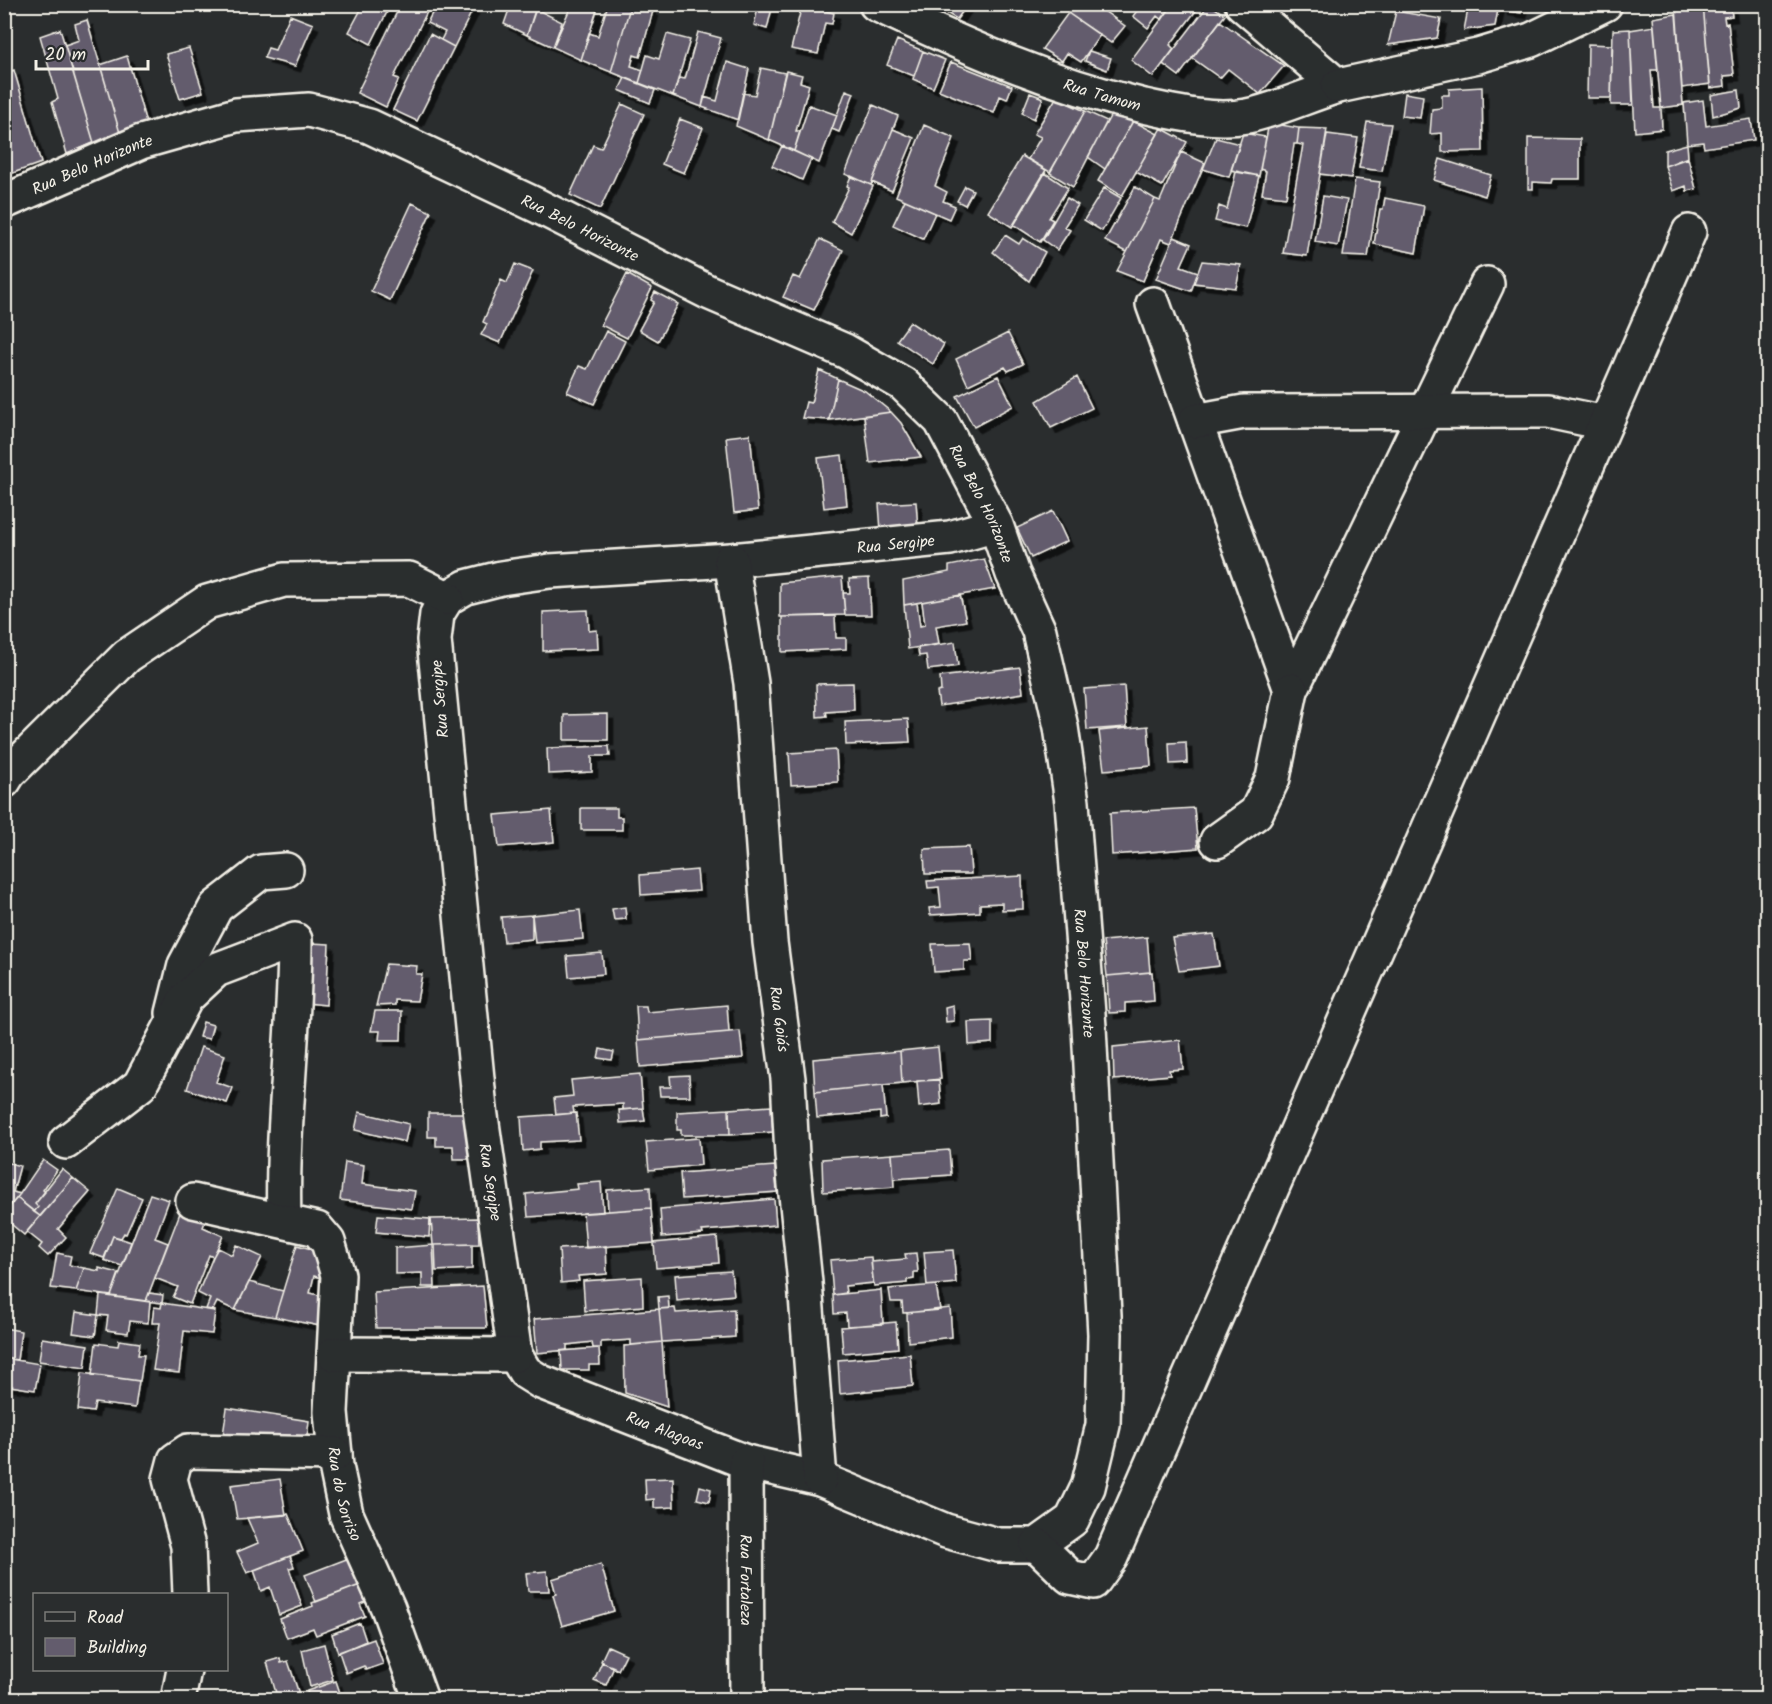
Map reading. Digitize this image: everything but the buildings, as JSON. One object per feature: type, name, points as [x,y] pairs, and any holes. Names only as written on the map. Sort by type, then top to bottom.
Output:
[{"type":"street","name":"Rua Tamom","points":[[876,4],[976,52],[1029,73],[1104,96],[1180,114],[1217,118],[1248,116],[1338,86],[1478,56],[1532,40],[1605,4]]},
{"type":"street","points":[[1242,4],[1338,86]]},
{"type":"street","name":"Rua Belo Horizonte","points":[[4,202],[141,142],[236,115],[309,110],[369,126],[538,206],[708,292],[845,351],[903,384],[941,421],[996,525],[1013,574],[1039,631],[1061,727],[1072,802],[1089,1027],[1105,1322],[1103,1425],[1088,1487],[1072,1520],[1037,1545]]},
{"type":"street","points":[[1037,1545],[1071,1577],[1093,1582],[1111,1557],[1689,232]]},
{"type":"street","points":[[1217,841],[1256,813],[1273,778],[1291,690],[1487,284]]},
{"type":"street","points":[[1153,304],[1291,690]]},
{"type":"street","points":[[1195,421],[1244,412],[1548,411],[1605,423]]},
{"type":"street","name":"Rua Sergipe","points":[[515,1355],[480,1109],[441,725],[434,640],[437,614],[447,598],[466,587],[501,578],[550,571],[731,560],[950,538],[996,525]]},
{"type":"street","name":"Rua Goiás","points":[[731,560],[752,683],[770,942],[788,1079],[792,1155],[805,1283],[820,1479]]},
{"type":"street","points":[[4,781],[9,773],[127,656],[207,602],[284,580],[409,579],[447,598]]},
{"type":"street","points":[[168,1033],[184,965],[216,907],[261,872],[286,870]]},
{"type":"street","points":[[66,1142],[140,1085],[186,998],[216,970],[295,940],[295,1000],[282,1183],[284,1221]]},
{"type":"street","name":"Rua do Sorriso","points":[[193,1201],[317,1229],[328,1242],[338,1275],[331,1412],[335,1454],[346,1514],[388,1608],[422,1700]]},
{"type":"street","points":[[334,1354],[515,1355]]},
{"type":"street","name":"Rua Alagoas","points":[[515,1355],[525,1372],[541,1382],[746,1462],[820,1479],[946,1531],[998,1545],[1037,1545]]},
{"type":"street","points":[[190,1593],[188,1546],[170,1479],[175,1460],[188,1451],[335,1454]]},
{"type":"street","name":"Rua Fortaleza","points":[[746,1462],[747,1700]]},
{"type":"street","points":[[178,1700],[184,1671]]}]
